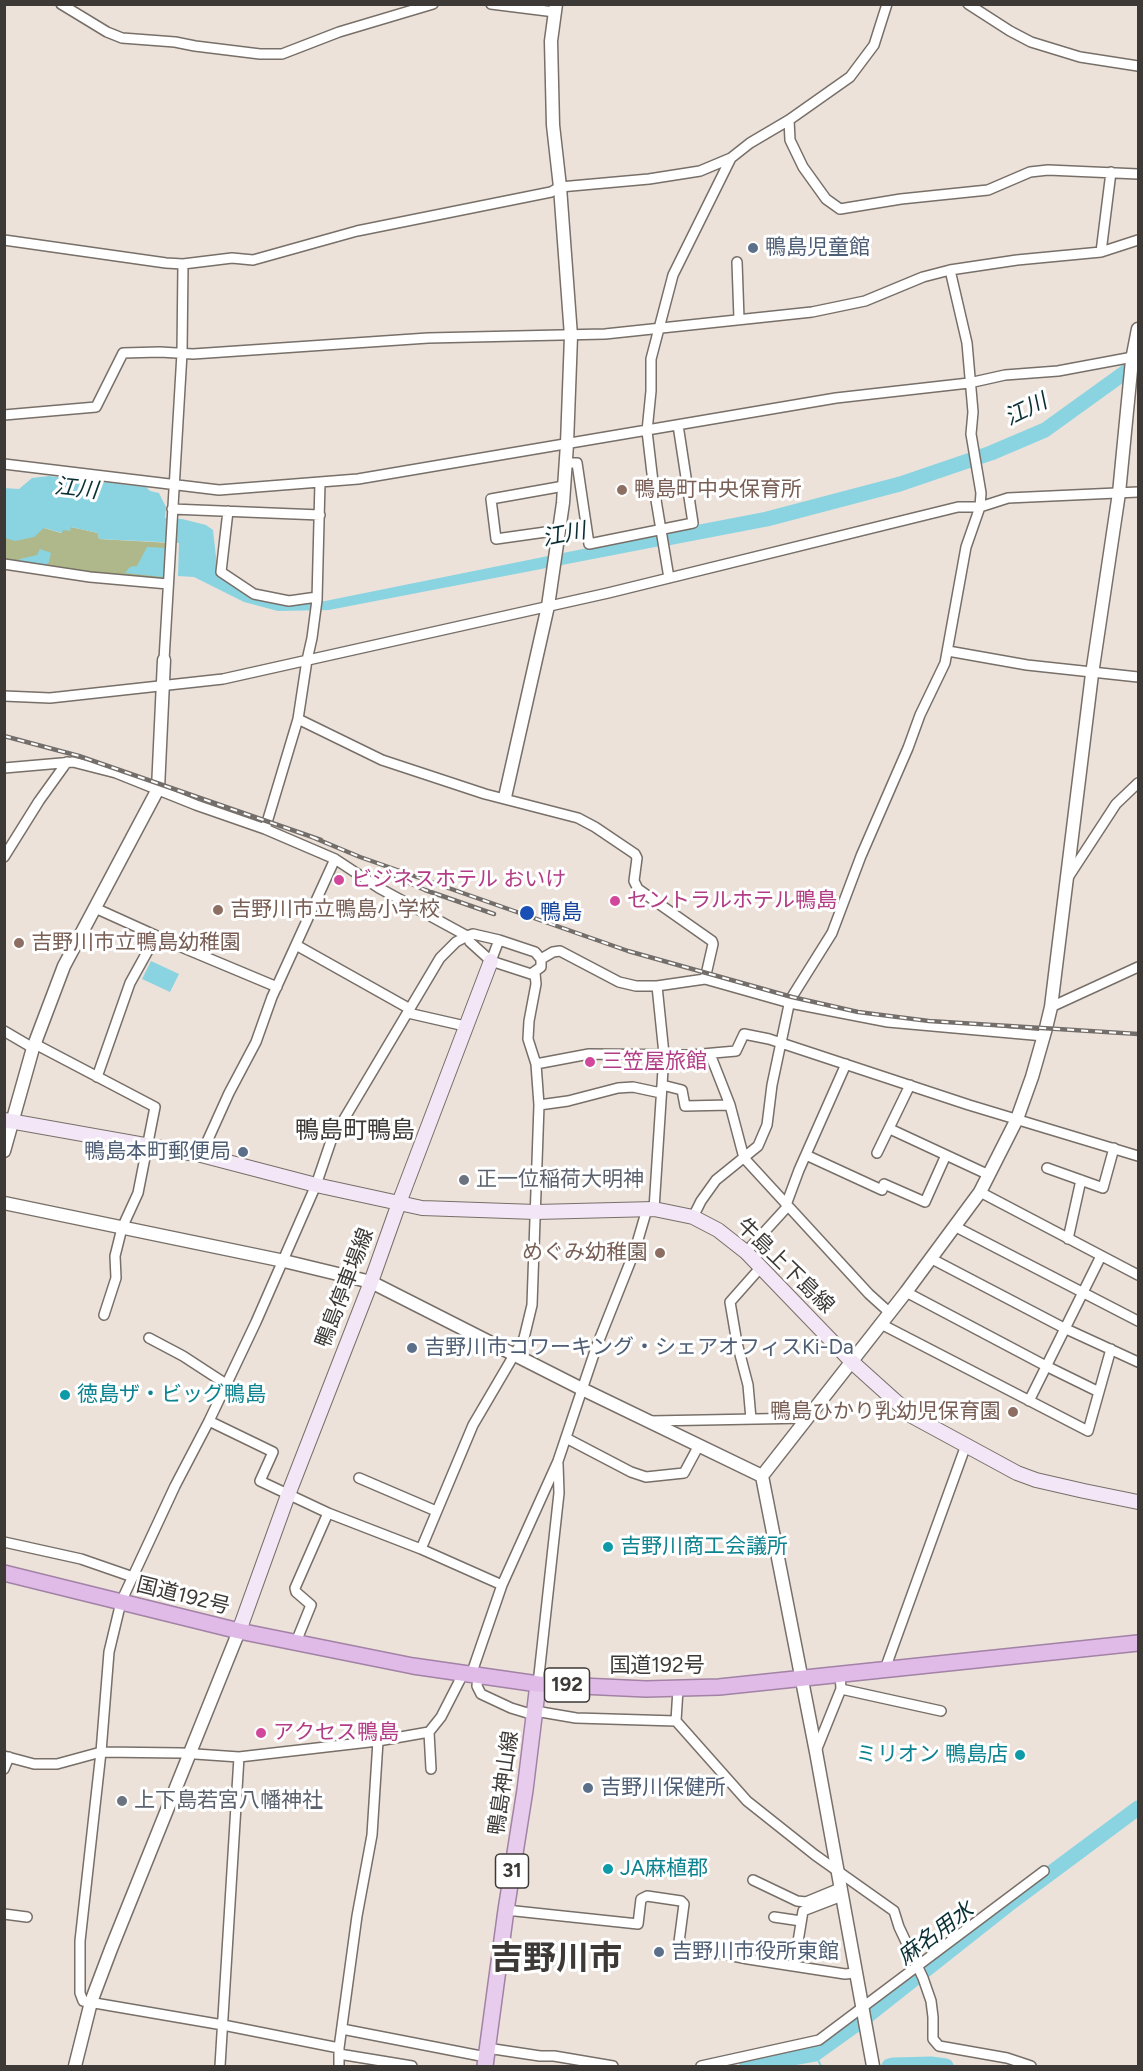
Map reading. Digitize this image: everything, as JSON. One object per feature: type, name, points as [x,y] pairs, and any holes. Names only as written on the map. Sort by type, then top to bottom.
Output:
[{"type":"highway","name":"国道192号","points":[[4,1573],[239,1631],[471,1675],[538,1684],[678,1689],[801,1680],[841,1681],[885,1669],[1138,1643]]},
{"type":"main road","name":"鴨島停車場線","points":[[239,1631],[288,1495],[371,1282],[491,961]]},
{"type":"main road","name":"牛島上下島線","points":[[8,1121],[201,1155],[316,1185],[422,1208],[536,1212],[650,1209],[693,1217],[718,1230],[746,1252],[852,1362],[912,1416],[1017,1473],[1036,1480],[1138,1502]]},
{"type":"main road","name":"鴨島神山線","points":[[486,2057],[538,1684]]},
{"type":"street","points":[[61,4],[107,32],[122,38],[271,54],[282,54],[339,32],[433,4]]},
{"type":"street","points":[[491,4],[556,8],[551,40],[553,125],[571,336],[566,464],[560,530],[549,606],[505,797]]},
{"type":"street","points":[[4,240],[166,263],[183,264],[232,258],[253,260],[357,231],[551,192],[560,187],[649,179],[700,171],[730,158],[850,77],[874,45],[886,4]]},
{"type":"street","points":[[968,4],[1031,42],[1080,57],[1138,66]]},
{"type":"street","points":[[789,120],[790,140],[803,167],[826,199],[840,209],[902,199],[988,190],[1030,172],[1138,174]]},
{"type":"street","points":[[669,579],[647,431],[651,360],[673,275],[730,158]]},
{"type":"street","points":[[1101,252],[1111,172]]},
{"type":"street","points":[[4,415],[96,407],[123,353],[182,353],[428,338],[605,334],[812,312],[866,301],[923,277],[950,270],[1017,260],[1101,252],[1138,240]]},
{"type":"street","points":[[737,262],[740,319]]},
{"type":"street","points":[[4,1151],[8,1121],[64,966],[158,789],[182,353],[183,264]]},
{"type":"street","points":[[693,1217],[716,1180],[758,1146],[767,1125],[772,1085],[790,1003],[832,933],[861,856],[920,715],[945,663],[966,548],[980,507],[981,493],[971,434],[973,412],[967,343],[950,270]]},
{"type":"street","points":[[873,2067],[816,1752],[762,1476],[956,1227],[980,1192],[1017,1119],[1051,1007],[1092,674],[1119,493],[1138,329]]},
{"type":"street","points":[[4,464],[219,490],[320,482],[370,477],[836,398],[969,383],[1005,375],[1058,371],[1134,353]]},
{"type":"street","points":[[566,464],[577,463],[589,544],[693,523],[678,425]]},
{"type":"street","points":[[265,829],[298,719],[315,616],[320,482]]},
{"type":"street","points":[[560,530],[496,539],[491,499],[564,486]]},
{"type":"street","points":[[4,696],[50,698],[223,679],[669,579],[958,507],[980,507],[1008,498],[1138,492]]},
{"type":"street","points":[[172,512],[228,511],[320,515]]},
{"type":"street","points":[[228,511],[221,572],[254,594],[289,601],[317,598]]},
{"type":"street","points":[[4,564],[90,577],[168,584]]},
{"type":"street","points":[[948,651],[1092,674],[1138,677]]},
{"type":"street","points":[[298,719],[382,760],[485,794],[505,797],[578,818],[632,850],[637,858],[633,881],[638,889],[712,941],[705,979]]},
{"type":"street","points":[[4,857],[67,762]]},
{"type":"street","points":[[4,768],[73,762],[116,773],[265,829],[335,859],[380,888],[467,936],[470,942],[491,961],[528,974],[535,973],[541,968],[541,959],[535,952],[500,940],[472,934],[467,936],[456,942],[440,958],[332,1142],[284,1261],[121,1602],[109,1652],[101,1752],[80,1941],[80,1994],[83,2001],[223,2025],[412,2067]]},
{"type":"street","points":[[1067,879],[1116,804],[1138,783]]},
{"type":"street","points":[[201,1155],[256,1042],[277,987],[335,859]]},
{"type":"street","points":[[95,908],[277,987]]},
{"type":"street","points":[[97,1077],[130,982],[156,936]]},
{"type":"street","points":[[491,961],[500,940]]},
{"type":"street","points":[[296,945],[409,1011],[465,1026]]},
{"type":"street","points":[[541,959],[552,952],[560,951],[618,982],[636,986],[657,986],[705,979],[790,1003],[888,1022],[1044,1036]]},
{"type":"street","points":[[1051,1007],[1138,967]]},
{"type":"street","points":[[421,1549],[473,1425],[524,1338],[532,1305],[539,1105],[536,1064],[528,1038],[536,984],[535,973]]},
{"type":"street","points":[[4,1769],[7,1756],[34,1764],[57,1764],[101,1752],[239,1757],[378,1741],[429,1732],[471,1675],[502,1585],[558,1461],[596,1348],[650,1209],[664,1054],[657,986]]},
{"type":"street","points":[[4,1031],[155,1107],[138,1193],[122,1228],[115,1256],[116,1278],[104,1315]]},
{"type":"street","points":[[536,1064],[589,1054],[710,1054],[736,1050],[744,1034],[769,1039],[1138,1156]]},
{"type":"street","points":[[710,1054],[730,1105],[744,1158],[869,1294],[890,1313]]},
{"type":"street","points":[[746,1252],[787,1206],[806,1155],[846,1064]]},
{"type":"street","points":[[877,1153],[910,1085]]},
{"type":"street","points":[[539,1105],[568,1101],[618,1088],[633,1087],[682,1089],[686,1107],[730,1105]]},
{"type":"street","points":[[890,1129],[989,1175]]},
{"type":"street","points":[[1047,1168],[1103,1188],[1114,1148]]},
{"type":"street","points":[[806,1155],[882,1190],[884,1184],[925,1202],[946,1155]]},
{"type":"street","points":[[1068,1239],[1081,1180]]},
{"type":"street","points":[[980,1192],[1138,1275]]},
{"type":"street","points":[[4,1203],[284,1261],[371,1282],[582,1389],[762,1476]]},
{"type":"street","points":[[956,1227],[1138,1321]]},
{"type":"street","points":[[1029,1401],[1101,1256]]},
{"type":"street","points":[[932,1259],[1064,1328],[1138,1362]]},
{"type":"street","points":[[751,1419],[748,1384],[737,1343],[730,1302],[761,1267]]},
{"type":"street","points":[[906,1292],[1099,1392]]},
{"type":"street","points":[[881,1324],[1088,1431],[1111,1349]]},
{"type":"street","points":[[149,1338],[183,1356],[226,1384]]},
{"type":"street","points":[[649,1421],[808,1418]]},
{"type":"street","points":[[209,1421],[273,1452],[260,1481],[328,1513],[421,1549],[502,1585]]},
{"type":"street","points":[[566,1438],[631,1472],[646,1477],[684,1473],[699,1445]]},
{"type":"street","points":[[885,1669],[966,1445]]},
{"type":"street","points":[[538,1684],[559,1493],[558,1461]]},
{"type":"street","points":[[359,1478],[436,1511]]},
{"type":"street","points":[[296,1642],[311,1605],[296,1592],[295,1588],[328,1513]]},
{"type":"street","points":[[4,1542],[81,1559],[133,1577]]},
{"type":"street","points":[[75,2067],[92,2002],[239,1631]]},
{"type":"street","points":[[471,1675],[481,1694],[512,1708],[534,1713],[576,1718],[676,1721]]},
{"type":"street","points":[[816,1752],[841,1681],[941,1711]]},
{"type":"street","points":[[678,1689],[676,1721],[747,1801],[837,1871],[894,1911],[931,2001],[933,2040],[939,2046],[1007,2058],[1031,2067]]},
{"type":"street","points":[[429,1732],[431,1770]]},
{"type":"street","points":[[339,2067],[339,2051],[357,1916],[372,1835],[378,1741]]},
{"type":"street","points":[[220,2067],[239,1757]]},
{"type":"street","points":[[701,2067],[819,2040],[919,1970],[1044,1871]]},
{"type":"street","points":[[753,1880],[797,1901],[806,1902],[841,1892]]},
{"type":"street","points":[[795,1960],[803,1911],[841,1892]]},
{"type":"street","points":[[506,1910],[638,1924],[641,1899],[647,1896],[681,1901],[684,1904],[679,1942],[683,1946],[845,1974],[856,1973]]},
{"type":"street","points":[[4,1914],[27,1917]]},
{"type":"street","points":[[774,1917],[801,1922]]},
{"type":"street","points":[[342,2029],[486,2057],[554,2056],[613,2067]]},
{"type":"green space","points":[[71,527],[98,533],[99,539],[171,543],[168,584],[5,561],[4,530],[44,528],[61,533],[62,529]]},
{"type":"water","points":[[49,476],[146,487],[150,491],[159,493],[166,507],[165,518],[182,519],[206,525],[213,530],[218,575],[256,599],[284,604],[325,601],[682,529],[681,542],[329,610],[278,611],[244,602],[194,577],[178,576],[179,543],[99,539],[98,533],[71,527],[70,531],[63,530],[62,533],[44,528],[34,537],[15,541],[5,538],[4,488],[19,489],[32,478]]},
{"type":"water","points":[[147,547],[166,548],[163,577],[125,573],[130,567],[137,566]]},
{"type":"water","points":[[40,549],[51,553],[46,565],[42,567],[19,564],[20,559],[37,555]]},
{"type":"water","points":[[151,961],[179,974],[170,992],[142,979]]},
{"type":"waterway","name":"江川","points":[[663,539],[767,519],[900,484],[991,453],[1045,430],[1138,363]]},
{"type":"waterway","name":"麻名用水","points":[[747,2066],[815,2054],[1138,1808]]},
{"type":"waterway","points":[[815,2054],[821,2066]]},
{"type":"waterway","points":[[889,2066],[931,2064],[946,2066]]},
{"type":"railway","points":[[4,736],[79,756],[321,840]]},
{"type":"railway","points":[[312,837],[360,857],[628,951],[792,997],[858,1012],[929,1021],[1138,1034]]},
{"type":"railway","points":[[396,877],[425,890],[494,914]]},
{"type":"place","name":"鴨島児童館","points":[[753,248]]},
{"type":"place","name":"鴨島町中央保育所","points":[[622,490]]},
{"type":"place","name":"ビジネスホテル おいけ","points":[[339,880]]},
{"type":"place","name":"セントラルホテル鴨島","points":[[615,901]]},
{"type":"place","name":"吉野川市立鴨島小学校","points":[[218,910]]},
{"type":"place","name":"鴨島","points":[[527,913]]},
{"type":"place","name":"吉野川市立鴨島幼稚園","points":[[19,943]]},
{"type":"place","name":"三笠屋旅館","points":[[590,1062]]},
{"type":"place","name":"鴨島本町郵便局","points":[[243,1152]]},
{"type":"place","name":"正一位稲荷大明神","points":[[464,1180]]},
{"type":"place","name":"めぐみ幼稚園","points":[[660,1253]]},
{"type":"place","name":"吉野川市コワーキング・シェアオフィスKi-Da","points":[[412,1348]]},
{"type":"place","name":"徳島ザ・ビッグ鴨島","points":[[65,1395]]},
{"type":"place","name":"鴨島ひかり乳幼児保育園","points":[[1013,1412]]},
{"type":"place","name":"吉野川商工会議所","points":[[608,1547]]},
{"type":"place","name":"アクセス鴨島","points":[[261,1733]]},
{"type":"place","name":"ミリオン 鴨島店","points":[[1020,1755]]},
{"type":"place","name":"吉野川保健所","points":[[588,1788]]},
{"type":"place","name":"上下島若宮八幡神社","points":[[122,1801]]},
{"type":"place","name":"JA麻植郡","points":[[608,1869]]},
{"type":"place","name":"吉野川市役所東館","points":[[659,1952]]},
{"type":"district","name":"鴨島町鴨島","points":[[355,1131]]},
{"type":"district","name":"吉野川市","points":[[556,1959]]}]
